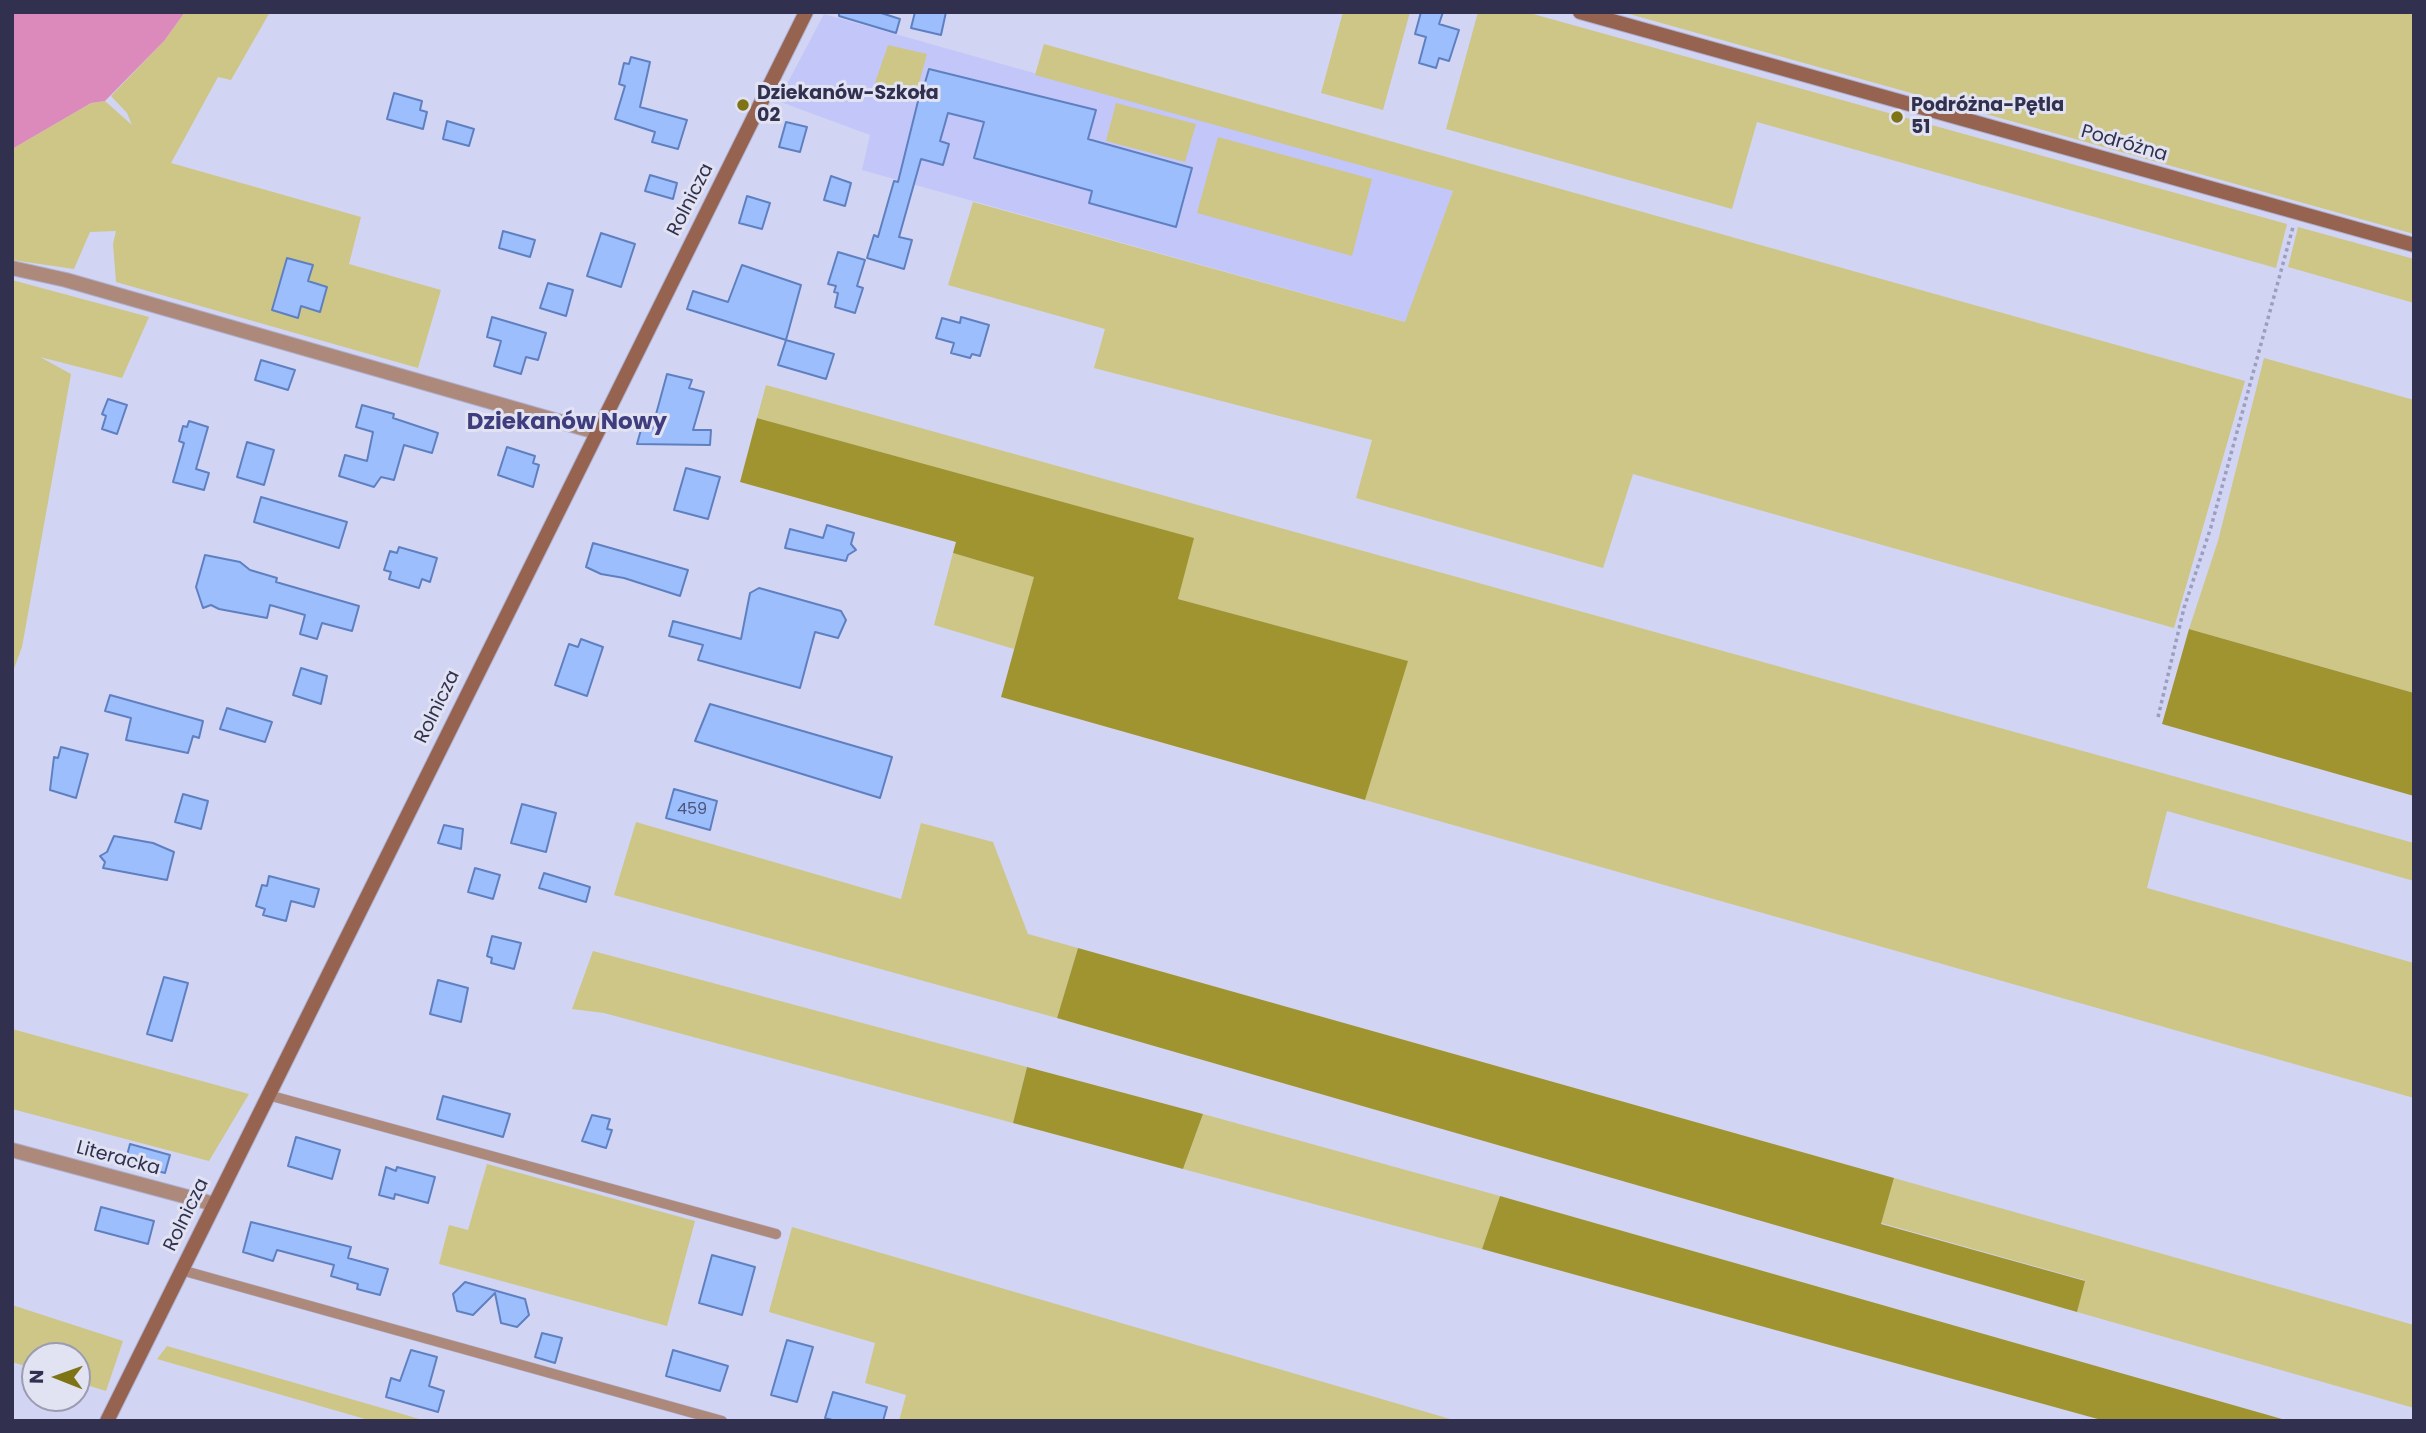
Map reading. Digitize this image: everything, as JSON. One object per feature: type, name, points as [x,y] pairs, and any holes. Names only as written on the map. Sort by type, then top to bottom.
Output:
[{"type":"street","name":"Rolnicza","points":[[107,1421],[806,12]]},
{"type":"street","name":"Podróżna","points":[[1580,12],[2414,245]]},
{"type":"street","points":[[12,268],[80,283],[596,432]]},
{"type":"street","name":"Literacka","points":[[12,1150],[214,1204]]},
{"type":"lane","points":[[268,1095],[776,1234]]},
{"type":"lane","points":[[181,1270],[722,1421]]},
{"type":"path","points":[[2158,717],[2184,608],[2211,527],[2297,212]]},
{"type":"shaded area","points":[[12,12],[185,12],[164,41],[105,101],[91,103],[12,149]]},
{"type":"shaded area","points":[[185,12],[270,12],[231,80],[218,77],[171,163],[361,217],[349,264],[441,290],[418,368],[116,282],[113,244],[116,231],[90,232],[74,269],[12,260],[12,149],[91,103],[105,101],[132,125],[127,113],[111,96],[164,41]]},
{"type":"shaded area","points":[[1343,12],[1410,12],[1383,110],[1321,93]]},
{"type":"shaded area","points":[[1478,12],[1526,12],[2287,224],[2276,268],[1757,122],[1732,209],[1446,129]]},
{"type":"shaded area","points":[[1622,12],[2414,12],[2414,234]]},
{"type":"shaded area","points":[[824,14],[1453,191],[1406,322],[862,170],[870,135],[778,101]]},
{"type":"shaded area","points":[[1044,44],[2245,381],[2174,628],[1633,474],[1603,568],[1356,498],[1372,440],[1094,368],[1105,329],[948,285],[973,202],[1405,322],[1453,191],[1035,75]]},
{"type":"shaded area","points":[[888,45],[927,54],[916,94],[875,83]]},
{"type":"shaded area","points":[[1116,103],[1196,124],[1185,162],[1106,141]]},
{"type":"shaded area","points":[[1218,137],[1372,179],[1352,256],[1197,213]]},
{"type":"shaded area","points":[[2298,227],[2414,259],[2414,303],[2288,267]]},
{"type":"shaded area","points":[[12,280],[149,317],[122,378],[40,357],[71,374],[22,647],[12,674]]},
{"type":"shaded area","points":[[2264,358],[2414,400],[2414,693],[2189,629],[2218,541]]},
{"type":"shaded area","points":[[766,385],[2414,843],[2414,881],[2167,811],[2147,888],[2414,963],[2414,1098],[1365,800],[1407,661],[1178,599],[1193,538],[757,418]]},
{"type":"shaded area","points":[[757,418],[1194,538],[1178,599],[1408,661],[1365,800],[1001,697],[1034,577],[953,553],[956,542],[740,482]]},
{"type":"shaded area","points":[[953,553],[1035,577],[1014,649],[934,625]]},
{"type":"shaded area","points":[[2189,629],[2414,693],[2414,796],[2162,724]]},
{"type":"shaded area","points":[[636,822],[901,899],[921,823],[993,842],[1028,934],[1078,948],[1057,1018],[614,895]]},
{"type":"shaded area","points":[[1078,948],[1894,1178],[1881,1224],[2085,1281],[2077,1312],[1057,1018]]},
{"type":"shaded area","points":[[593,951],[1027,1067],[1013,1123],[604,1013],[572,1009]]},
{"type":"shaded area","points":[[12,1029],[249,1094],[209,1161],[12,1109]]},
{"type":"shaded area","points":[[1027,1067],[1203,1114],[1183,1169],[1013,1123]]},
{"type":"shaded area","points":[[1203,1114],[1500,1196],[1482,1249],[1183,1169]]},
{"type":"shaded area","points":[[487,1164],[695,1221],[667,1326],[439,1264],[449,1225],[468,1230]]},
{"type":"shaded area","points":[[1894,1178],[2414,1325],[2414,1408],[2077,1312],[2084,1280],[1881,1223]]},
{"type":"shaded area","points":[[1500,1196],[2289,1421],[2105,1421],[1482,1249]]},
{"type":"shaded area","points":[[792,1227],[1457,1421],[899,1421],[906,1395],[865,1383],[875,1343],[769,1312]]},
{"type":"shaded area","points":[[12,1305],[123,1341],[106,1391],[91,1386],[91,1342],[21,1342],[21,1365],[12,1362]]},
{"type":"shaded area","points":[[167,1346],[426,1421],[372,1421],[157,1359]]},
{"type":"building","points":[[839,12],[878,12],[900,19],[896,33],[839,16]]},
{"type":"building","points":[[915,12],[946,12],[941,35],[911,28]]},
{"type":"building","points":[[1421,12],[1443,12],[1439,24],[1459,30],[1449,61],[1439,58],[1436,68],[1419,63],[1426,37],[1415,34]]},
{"type":"building","points":[[631,57],[650,62],[640,107],[687,120],[678,149],[652,142],[655,132],[615,119],[625,86],[619,84],[624,63],[629,64]]},
{"type":"building","points":[[929,69],[1096,110],[1088,139],[1192,168],[1176,227],[1089,203],[1092,191],[974,158],[984,122],[948,113],[940,141],[949,144],[943,165],[921,159],[899,237],[912,240],[904,269],[867,258],[874,235],[878,237],[894,181],[898,182],[922,85],[924,86]]},
{"type":"building","points":[[394,93],[422,101],[420,110],[427,112],[423,129],[387,119]]},
{"type":"building","points":[[447,121],[474,129],[469,146],[443,139]]},
{"type":"building","points":[[786,122],[807,127],[800,152],[779,147]]},
{"type":"building","points":[[650,175],[677,183],[673,199],[645,191]]},
{"type":"building","points":[[831,176],[851,183],[845,206],[824,200]]},
{"type":"building","points":[[747,196],[770,203],[762,229],[739,223]]},
{"type":"building","points":[[503,231],[535,240],[530,257],[499,248]]},
{"type":"building","points":[[601,233],[635,244],[621,287],[587,276]]},
{"type":"building","points":[[838,252],[865,260],[857,286],[863,288],[855,313],[835,307],[838,293],[834,292],[836,286],[828,284]]},
{"type":"building","points":[[287,258],[313,265],[308,281],[327,287],[320,312],[301,306],[298,318],[272,310]]},
{"type":"building","points":[[742,265],[801,285],[786,340],[687,309],[693,291],[728,302]]},
{"type":"building","points":[[548,283],[573,290],[566,316],[540,308]]},
{"type":"building","points":[[492,317],[546,333],[538,360],[526,357],[521,374],[494,366],[501,341],[487,337]]},
{"type":"building","points":[[961,317],[989,325],[980,356],[972,354],[970,358],[951,353],[954,343],[936,338],[942,318],[960,323]]},
{"type":"building","points":[[786,340],[834,354],[826,379],[778,365]]},
{"type":"building","points":[[261,360],[295,370],[288,390],[255,380]]},
{"type":"building","points":[[667,374],[692,380],[689,388],[704,392],[693,430],[711,430],[710,445],[637,444],[642,426],[652,429]]},
{"type":"building","points":[[108,399],[127,405],[117,434],[102,429],[106,416],[102,414]]},
{"type":"building","points":[[362,405],[394,414],[393,418],[438,433],[432,453],[404,445],[394,480],[381,477],[374,487],[339,476],[345,455],[367,461],[373,432],[356,427]]},
{"type":"building","points":[[189,421],[208,427],[196,469],[209,473],[204,490],[173,482],[184,443],[179,441],[183,426],[187,427]]},
{"type":"building","points":[[247,442],[274,450],[264,485],[237,477]]},
{"type":"building","points":[[507,447],[535,456],[533,463],[539,465],[533,487],[498,475]]},
{"type":"building","points":[[686,468],[720,477],[708,519],[674,510]]},
{"type":"building","points":[[261,497],[347,522],[339,548],[254,522]]},
{"type":"building","points":[[827,525],[854,533],[851,544],[856,550],[848,555],[846,561],[785,548],[790,529],[823,538]]},
{"type":"building","points":[[593,543],[688,570],[680,596],[624,578],[601,574],[586,567]]},
{"type":"building","points":[[399,547],[437,558],[430,582],[422,579],[419,588],[389,579],[391,572],[384,570],[390,551],[397,553]]},
{"type":"building","points":[[205,555],[240,562],[250,570],[277,578],[276,582],[359,606],[352,631],[322,623],[317,639],[300,634],[305,615],[270,605],[267,618],[211,605],[203,608],[196,587]]},
{"type":"building","points":[[759,588],[841,611],[846,620],[838,638],[815,632],[800,688],[698,660],[703,645],[669,636],[673,621],[741,639],[750,593]]},
{"type":"building","points":[[581,639],[603,647],[587,696],[555,685],[569,644],[578,647]]},
{"type":"building","points":[[301,668],[327,676],[321,704],[293,695]]},
{"type":"building","points":[[110,695],[203,721],[199,738],[193,736],[188,753],[126,740],[131,718],[105,711]]},
{"type":"building","points":[[710,704],[892,757],[880,798],[695,741]]},
{"type":"building","points":[[227,708],[272,722],[265,742],[220,729]]},
{"type":"building","points":[[61,747],[88,754],[76,798],[50,790],[54,757],[58,758]]},
{"type":"building","points":[[674,789],[717,801],[710,830],[666,818]]},
{"type":"building","points":[[183,794],[208,801],[201,829],[175,822]]},
{"type":"building","points":[[522,804],[556,813],[546,852],[511,843]]},
{"type":"building","points":[[444,825],[463,829],[461,849],[438,843]]},
{"type":"building","points":[[114,836],[153,843],[174,852],[167,880],[103,868],[105,862],[100,856],[107,852]]},
{"type":"building","points":[[475,868],[500,875],[493,899],[468,892]]},
{"type":"building","points":[[544,873],[590,887],[586,902],[539,888]]},
{"type":"building","points":[[269,876],[319,889],[314,907],[291,901],[286,921],[263,915],[265,909],[256,906],[262,885],[267,886]]},
{"type":"building","points":[[492,936],[521,943],[514,969],[491,963],[492,958],[487,956]]},
{"type":"building","points":[[164,977],[188,983],[172,1041],[147,1034]]},
{"type":"building","points":[[438,980],[468,988],[461,1022],[430,1014]]},
{"type":"building","points":[[443,1096],[510,1114],[503,1137],[437,1119]]},
{"type":"building","points":[[592,1115],[610,1119],[607,1129],[612,1130],[606,1148],[582,1141]]},
{"type":"building","points":[[296,1137],[340,1150],[332,1179],[288,1166]]},
{"type":"building","points":[[130,1144],[170,1155],[165,1173],[125,1163]]},
{"type":"building","points":[[386,1167],[396,1171],[397,1167],[435,1177],[428,1203],[395,1194],[394,1199],[379,1195]]},
{"type":"building","points":[[101,1207],[154,1221],[148,1244],[95,1230]]},
{"type":"building","points":[[251,1222],[351,1247],[348,1258],[388,1269],[380,1295],[357,1289],[358,1284],[331,1276],[334,1265],[277,1250],[273,1261],[243,1252]]},
{"type":"building","points":[[712,1255],[755,1267],[742,1315],[699,1303]]},
{"type":"building","points":[[465,1282],[525,1299],[529,1315],[517,1327],[501,1323],[495,1293],[473,1315],[457,1311],[453,1294]]},
{"type":"building","points":[[542,1333],[562,1338],[555,1363],[535,1357]]},
{"type":"building","points":[[787,1340],[813,1347],[797,1402],[771,1395]]},
{"type":"building","points":[[411,1350],[437,1357],[429,1386],[444,1391],[438,1412],[386,1397],[391,1378],[400,1381]]},
{"type":"building","points":[[673,1350],[728,1366],[720,1391],[666,1376]]},
{"type":"building","points":[[833,1392],[887,1407],[883,1421],[836,1421],[825,1418]]},
{"type":"place","name":"Dziekanów-Szkoła 02","points":[[743,105]]},
{"type":"place","name":"Podróżna-Pętla 51","points":[[1897,117]]},
{"type":"district","name":"Dziekanów Nowy","points":[[567,423]]}]
